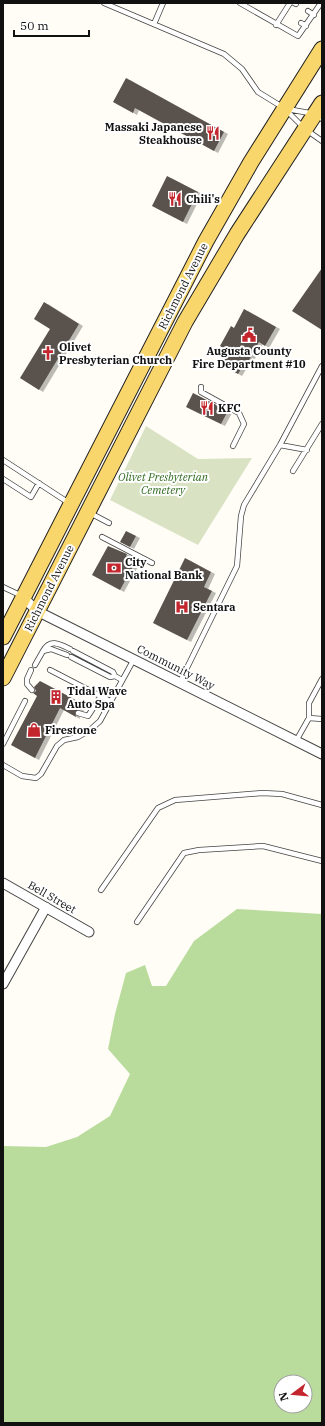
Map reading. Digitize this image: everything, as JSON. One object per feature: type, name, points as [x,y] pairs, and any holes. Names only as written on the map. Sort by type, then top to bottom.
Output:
[{"type":"main road","name":"Richmond Avenue","points":[[3,678],[87,511],[217,221],[284,108],[322,49]]},
{"type":"main road","name":"Richmond Avenue","points":[[3,637],[71,504],[157,355],[185,322],[237,234],[305,130],[320,112]]},
{"type":"street","name":"Community Way","points":[[23,597],[37,611],[322,754]]},
{"type":"street","name":"Bell Street","points":[[3,883],[89,932]]},
{"type":"street","points":[[3,984],[46,907]]},
{"type":"lane","points":[[104,3],[224,54],[242,69],[258,92],[284,108],[305,130],[322,141]]},
{"type":"lane","points":[[154,24],[163,3]]},
{"type":"lane","points":[[240,3],[298,36],[321,3]]},
{"type":"lane","points":[[276,24],[290,3]]},
{"type":"lane","points":[[308,11],[314,15]]},
{"type":"lane","points":[[283,13],[288,16]]},
{"type":"lane","points":[[301,23],[306,26]]},
{"type":"lane","points":[[284,108],[320,112]]},
{"type":"lane","points":[[180,682],[237,566],[240,516],[244,505],[280,445],[322,366]]},
{"type":"lane","points":[[201,387],[201,392],[242,416],[244,424],[233,446]]},
{"type":"lane","points":[[293,471],[322,424]]},
{"type":"lane","points":[[280,445],[307,450]]},
{"type":"lane","points":[[3,460],[71,504]]},
{"type":"lane","points":[[3,479],[31,497],[39,483]]},
{"type":"lane","points":[[87,511],[109,523]]},
{"type":"lane","points":[[102,537],[152,563]]},
{"type":"lane","points":[[3,587],[23,597]]},
{"type":"lane","points":[[35,665],[46,645],[57,643],[113,672],[115,676],[122,680]]},
{"type":"lane","points":[[43,651],[51,649],[110,676],[115,676]]},
{"type":"lane","points":[[3,765],[22,776],[36,778],[41,774],[57,746],[64,740],[78,737],[90,730],[100,721],[134,659]]},
{"type":"lane","points":[[31,670],[27,679],[27,684],[32,690]]},
{"type":"lane","points":[[50,670],[110,701]]},
{"type":"lane","points":[[296,741],[309,718],[309,703],[322,679]]},
{"type":"lane","points":[[78,713],[88,716],[100,696]]},
{"type":"lane","points":[[3,744],[25,701]]},
{"type":"lane","points":[[309,718],[322,719]]},
{"type":"lane","points":[[101,890],[158,808],[176,800],[262,793],[282,794],[322,805]]},
{"type":"lane","points":[[137,922],[184,853],[199,850],[263,846],[322,860]]},
{"type":"green space","name":"Olivet Presbyterian Cemetery","points":[[146,426],[198,459],[252,458],[198,545],[110,500]]},
{"type":"green space","points":[[237,909],[322,914],[322,1423],[3,1423],[3,1146],[46,1147],[77,1137],[110,1116],[130,1074],[108,1049],[115,1014],[126,973],[145,965],[152,986],[166,986],[194,941]]},
{"type":"building","points":[[126,78],[224,132],[214,151],[135,108],[133,113],[113,102]]},
{"type":"building","name":"Chili's","points":[[167,176],[198,192],[183,222],[152,206]]},
{"type":"building","points":[[322,268],[322,330],[292,311]]},
{"type":"building","name":"Olivet Presbyterian Church","points":[[44,302],[79,324],[39,390],[20,378],[50,329],[34,319]]},
{"type":"building","name":"Augusta County Fire Department #10","points":[[244,309],[276,327],[265,346],[259,342],[248,362],[246,361],[238,374],[219,363],[226,350],[220,346],[231,326],[234,328]]},
{"type":"building","name":"KFC","points":[[193,393],[228,411],[221,424],[186,407]]},
{"type":"building","points":[[126,531],[136,536],[130,547],[120,542]]},
{"type":"building","name":"City National Bank","points":[[108,546],[127,554],[126,556],[136,561],[120,590],[92,575]]},
{"type":"building","name":"Sentara","points":[[185,558],[211,572],[204,587],[212,591],[187,640],[153,623]]},
{"type":"building","points":[[40,681],[81,703],[78,708],[81,709],[75,712],[76,717],[60,708],[35,758],[11,745],[37,696],[33,693],[36,691],[34,687]]},
{"type":"place","name":"Massaki Japanese Steakhouse","points":[[213,133]]},
{"type":"place","name":"Chili's","points":[[175,199]]},
{"type":"place","name":"Augusta County Fire Department #10","points":[[249,335]]},
{"type":"place","name":"Olivet Presbyterian Church","points":[[48,353]]},
{"type":"place","name":"KFC","points":[[207,408]]},
{"type":"place","name":"City National Bank","points":[[114,568]]},
{"type":"place","name":"Sentara","points":[[182,607]]},
{"type":"place","name":"Tidal Wave Auto Spa","points":[[56,697]]},
{"type":"place","name":"Firestone","points":[[34,730]]}]
